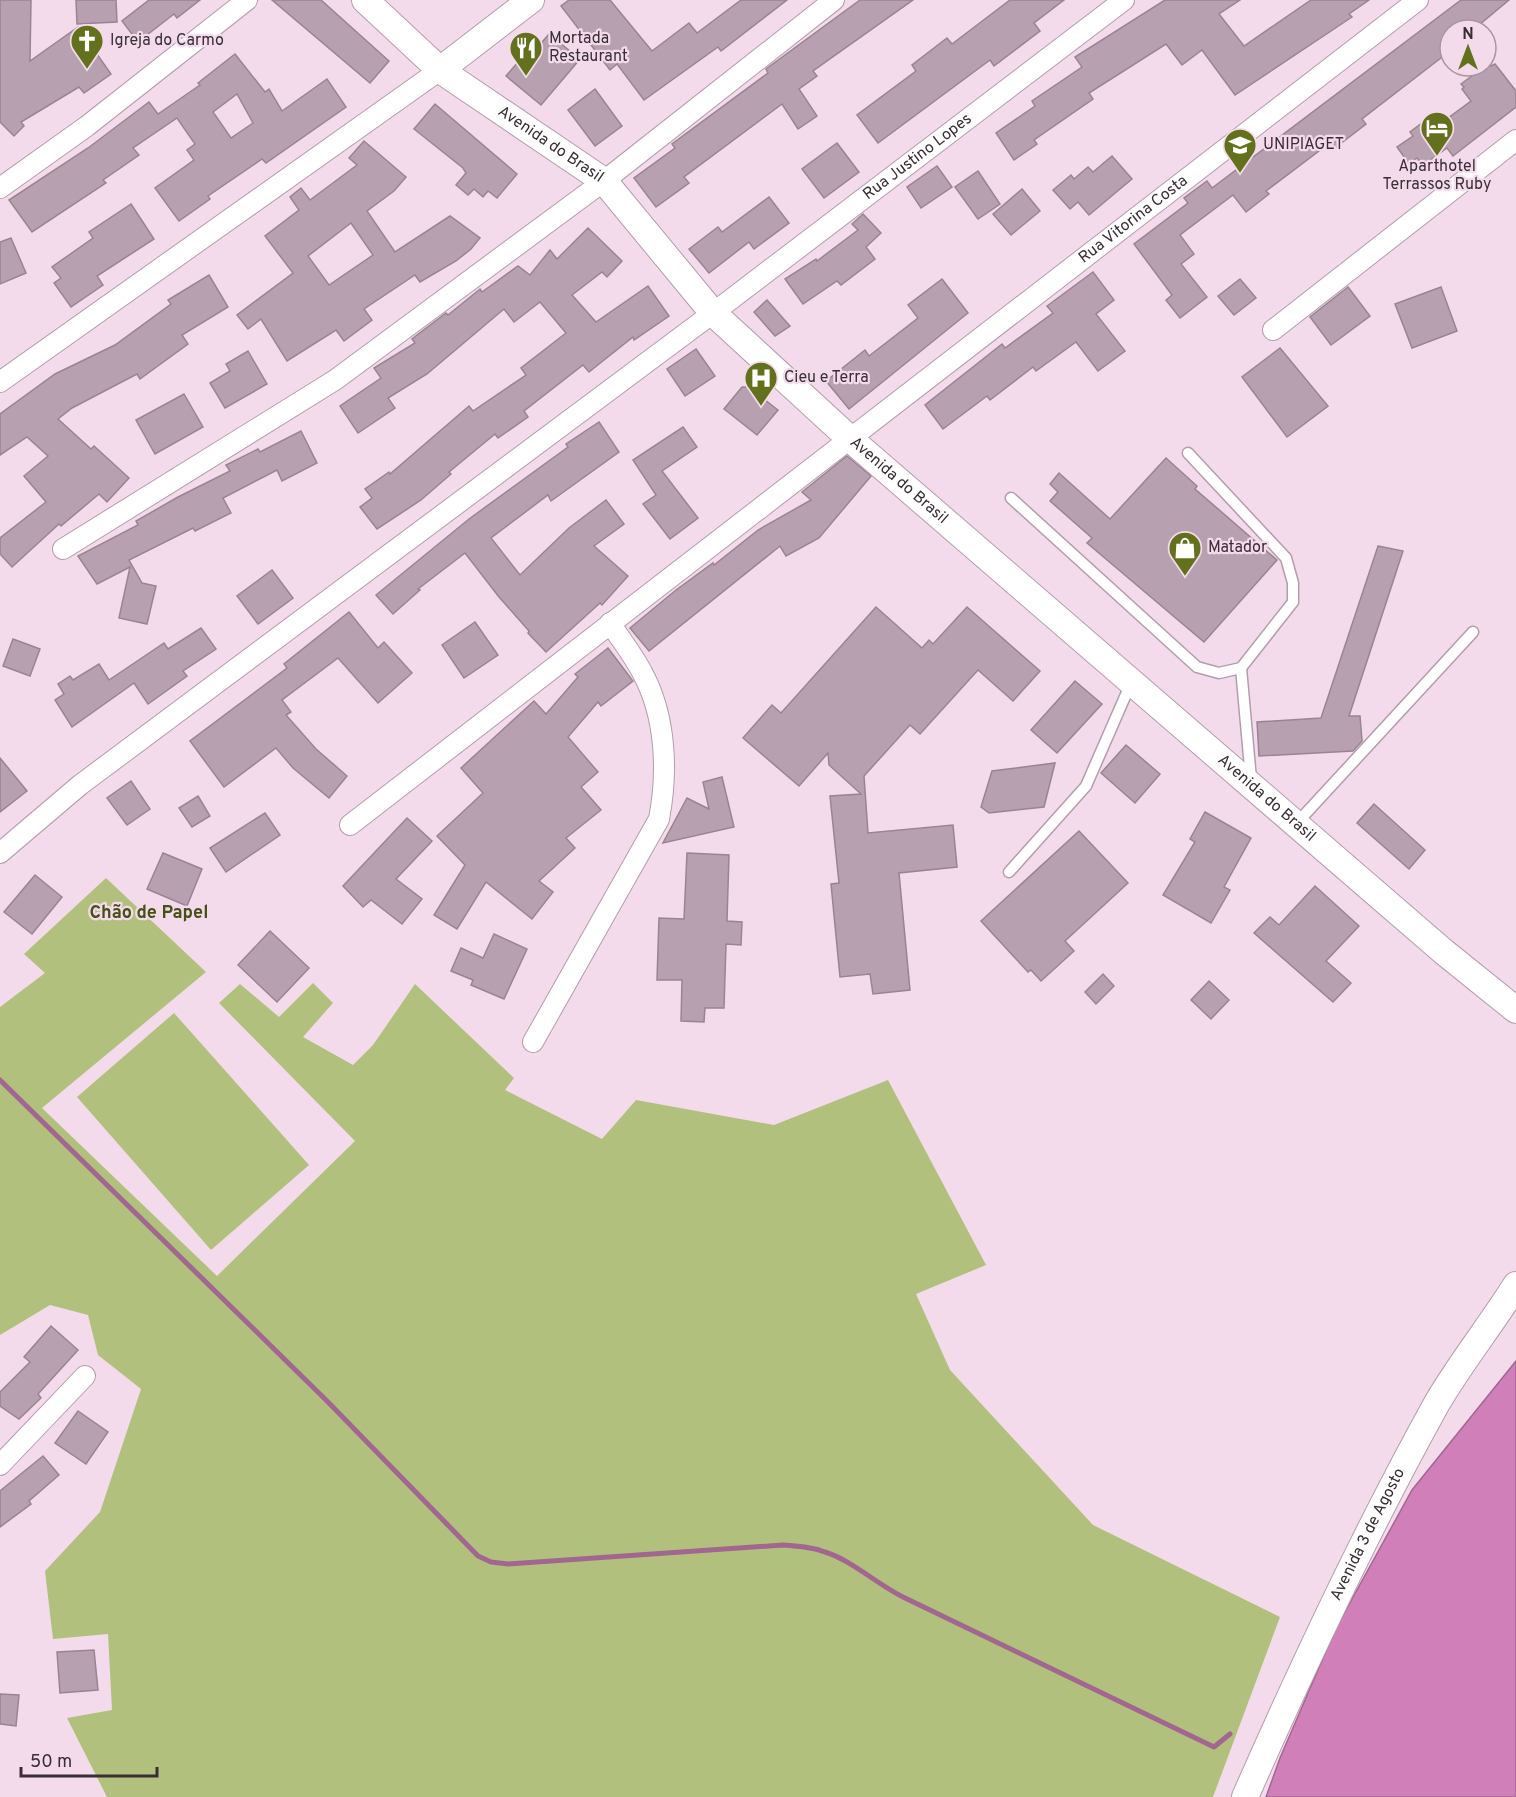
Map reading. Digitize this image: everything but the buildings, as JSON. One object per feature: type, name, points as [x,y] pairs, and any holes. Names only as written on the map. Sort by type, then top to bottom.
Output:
[{"type":"street","points":[[0,188],[87,126],[247,0]]},
{"type":"street","name":"Avenida do Brasil","points":[[365,0],[440,70],[604,181],[713,313],[849,438],[1444,952],[1516,1010]]},
{"type":"street","points":[[0,382],[440,70],[531,0]]},
{"type":"street","points":[[63,549],[335,380],[604,181],[834,0]]},
{"type":"street","name":"Rua Justino Lopes","points":[[0,853],[80,785],[713,313],[1124,0]]},
{"type":"street","name":"Rua Vitorina Costa","points":[[350,825],[1418,0]]},
{"type":"street","points":[[1273,330],[1516,140]]},
{"type":"street","points":[[533,1042],[659,819],[664,796],[663,739],[654,704],[644,675],[610,623]]},
{"type":"street","name":"Avenida 3 de Agosto","points":[[1245,1797],[1301,1669],[1438,1401],[1516,1285]]},
{"type":"street","points":[[0,1465],[85,1376]]},
{"type":"lane","points":[[1011,498],[1197,666],[1219,674],[1241,668],[1293,602],[1293,583],[1286,558],[1188,453]]},
{"type":"lane","points":[[1296,824],[1473,632]]},
{"type":"lane","points":[[1241,668],[1251,785]]},
{"type":"lane","points":[[1009,872],[1086,786],[1131,682]]},
{"type":"green space","points":[[106,878],[206,972],[42,1108],[217,1276],[355,1141],[219,1003],[240,984],[279,1017],[313,983],[333,1003],[303,1037],[353,1065],[373,1045],[415,984],[514,1078],[505,1090],[602,1139],[636,1100],[774,1125],[888,1080],[986,1265],[916,1294],[950,1370],[1093,1525],[1280,1617],[1213,1797],[107,1797],[67,1718],[112,1710],[108,1634],[53,1639],[45,1571],[100,1512],[141,1389],[98,1355],[88,1315],[50,1305],[0,1335],[0,1007],[45,973],[24,954]]},
{"type":"green space","points":[[174,1013],[309,1165],[211,1250],[77,1097]]},
{"type":"shaded area","points":[[1516,1361],[1516,1797],[1266,1797],[1280,1758],[1336,1628],[1412,1490]]},
{"type":"waterway","points":[[0,1080],[327,1401],[478,1556],[491,1562],[508,1564],[783,1545],[815,1549],[835,1556],[903,1597],[1214,1747],[1230,1734]]},
{"type":"place","name":"Igreja do Carmo","points":[[87,70]]},
{"type":"place","name":"Mortada Restaurant","points":[[526,77]]},
{"type":"place","name":"Aparthotel Terrassos Ruby","points":[[1437,157]]},
{"type":"place","name":"UNIPIAGET","points":[[1240,174]]},
{"type":"place","name":"Cieu e Terra","points":[[761,407]]},
{"type":"place","name":"Matador","points":[[1185,577]]},
{"type":"district","name":"Chão de Papel","points":[[149,913]]}]
